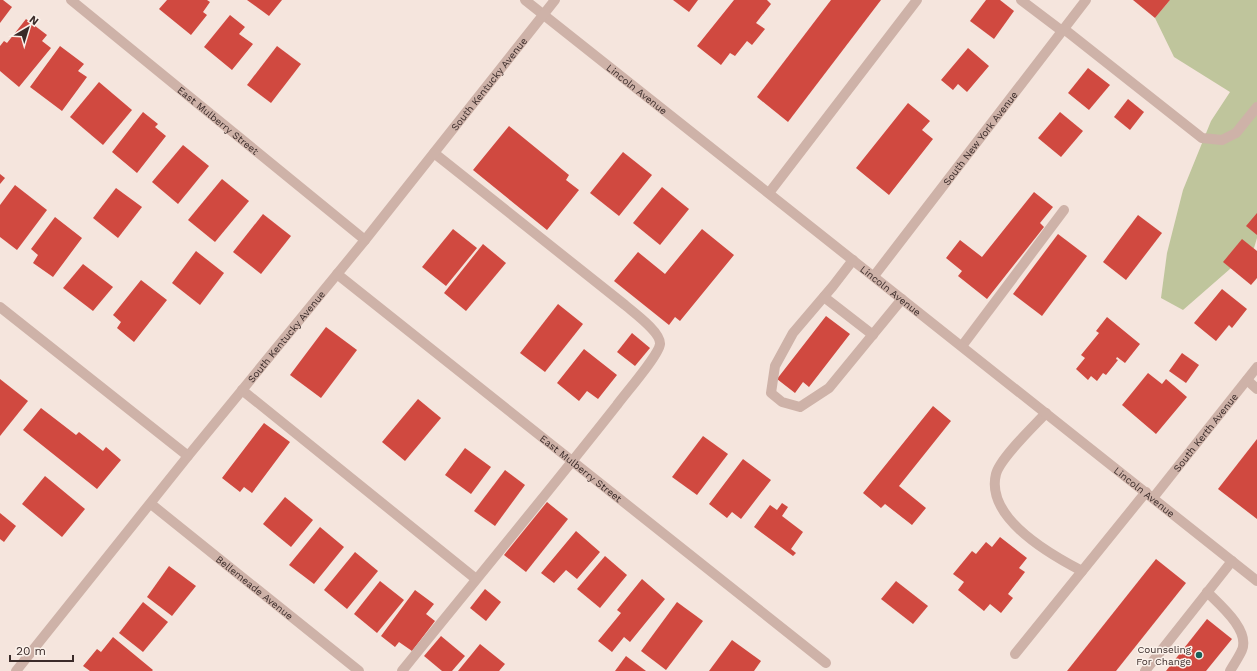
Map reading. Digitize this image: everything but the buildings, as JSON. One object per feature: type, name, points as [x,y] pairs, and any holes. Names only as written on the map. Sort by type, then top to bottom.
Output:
[{"type":"street","name":"East Mulberry Street","points":[[71,0],[365,240]]},
{"type":"street","name":"Lincoln Avenue","points":[[525,0],[1257,581]]},
{"type":"street","name":"South Kentucky Avenue","points":[[16,671],[188,456],[365,240],[555,0]]},
{"type":"street","points":[[769,194],[917,0]]},
{"type":"street","points":[[1021,0],[1063,30],[1202,138],[1222,140],[1236,133],[1257,108]]},
{"type":"street","name":"South New York Avenue","points":[[874,276],[1086,0]]},
{"type":"street","points":[[402,671],[573,461],[659,349],[661,343],[659,337],[652,328],[625,305],[434,153]]},
{"type":"street","points":[[962,346],[1064,210]]},
{"type":"street","points":[[853,260],[793,333],[775,366],[772,393],[782,402],[800,407],[829,388],[902,299]]},
{"type":"street","name":"East Mulberry Street","points":[[337,274],[826,663]]},
{"type":"street","points":[[824,297],[873,335]]},
{"type":"street","points":[[0,307],[188,456]]},
{"type":"street","name":"South Kerth Avenue","points":[[1015,654],[1082,571],[1150,495],[1257,367]]},
{"type":"street","points":[[1246,380],[1257,389]]},
{"type":"street","points":[[242,390],[476,579]]},
{"type":"street","points":[[1046,412],[1002,462],[996,474],[996,494],[1002,509],[1018,528],[1047,553],[1082,571]]},
{"type":"street","name":"Bellemeade Avenue","points":[[150,504],[359,671]]},
{"type":"street","points":[[1144,671],[1232,561]]},
{"type":"street","points":[[1207,592],[1229,614],[1243,634],[1243,648],[1230,671]]},
{"type":"green space","points":[[1170,0],[1257,0],[1257,238],[1254,248],[1183,310],[1161,298],[1167,253],[1183,190],[1211,121],[1230,92],[1174,57],[1155,18]]},
{"type":"place","name":"Counseling For Change","points":[[1199,655]]}]
